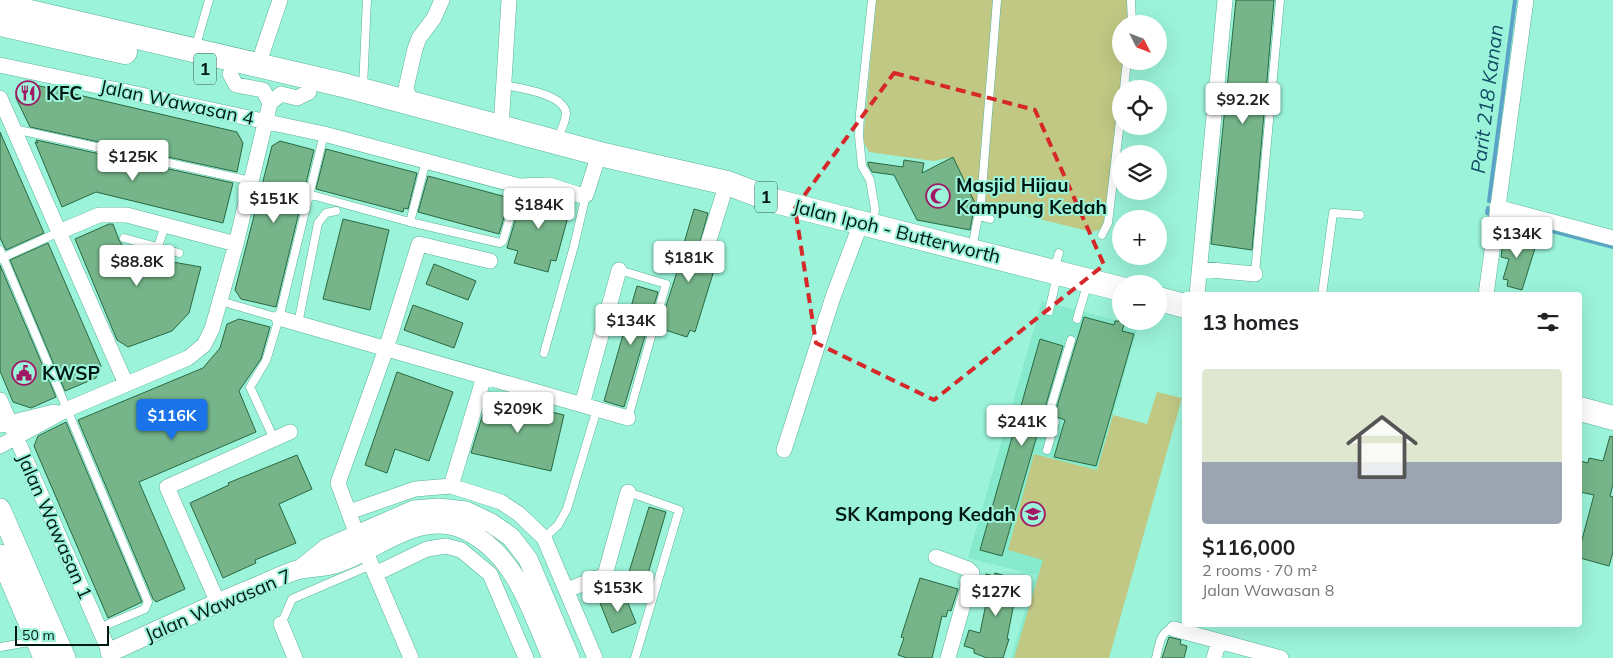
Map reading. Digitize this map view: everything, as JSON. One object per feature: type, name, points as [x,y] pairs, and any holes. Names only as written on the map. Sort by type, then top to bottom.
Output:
[{"type":"highway","name":"Jalan Ipoh - Butterworth","points":[[0,5],[363,91],[409,91],[501,128],[599,154],[727,183],[775,201],[971,250],[1057,265],[1089,280],[1112,286]]},
{"type":"highway","name":"Jalan Ipoh - Butterworth","points":[[0,24],[338,98],[409,91]]},
{"type":"highway","points":[[1167,301],[1182,305]]},
{"type":"highway","points":[[1582,410],[1613,418]]},
{"type":"main road","points":[[0,509],[65,658]]},
{"type":"main road","points":[[0,555],[41,649]]},
{"type":"street","points":[[258,65],[280,0]]},
{"type":"street","points":[[409,91],[417,43],[434,18],[442,0]]},
{"type":"street","points":[[501,128],[509,0]]},
{"type":"street","points":[[1197,292],[1225,0]]},
{"type":"street","points":[[1486,292],[1526,0]]},
{"type":"street","name":"Jalan Wawasan 4","points":[[0,65],[324,134],[519,186],[549,185],[583,196],[586,195]]},
{"type":"street","points":[[230,74],[236,85],[264,90],[270,103]]},
{"type":"street","points":[[0,446],[17,439],[68,409],[196,353],[208,337],[220,301],[236,244],[270,103],[281,94],[296,98],[309,92]]},
{"type":"street","points":[[1,105],[14,129],[126,384]]},
{"type":"street","points":[[586,195],[599,154]]},
{"type":"street","points":[[705,253],[727,183]]},
{"type":"street","points":[[1497,207],[1613,238]]},
{"type":"street","points":[[59,232],[99,216],[128,215],[236,244]]},
{"type":"street","points":[[784,450],[833,297],[867,224]]},
{"type":"street","points":[[411,658],[338,483],[386,349],[419,244],[490,260]]},
{"type":"street","points":[[1200,269],[1255,274]]},
{"type":"street","points":[[590,407],[619,270]]},
{"type":"street","points":[[279,318],[628,418]]},
{"type":"street","points":[[451,486],[484,377]]},
{"type":"street","name":"Jalan Wawasan 1","points":[[0,400],[5,424],[17,439],[111,655]]},
{"type":"street","points":[[5,424],[68,409]]},
{"type":"street","points":[[218,603],[167,487],[290,432]]},
{"type":"street","points":[[349,512],[415,489],[451,486],[501,502],[519,514],[544,538],[595,658]]},
{"type":"street","points":[[567,590],[605,575],[628,492]]},
{"type":"street","points":[[367,556],[414,510],[439,508],[466,511],[491,523],[510,537],[528,559],[570,658]]},
{"type":"street","points":[[367,556],[416,527],[441,524],[464,529],[485,541],[503,558],[516,577],[552,658]]},
{"type":"street","points":[[367,556],[446,546],[461,550],[475,559],[490,574],[526,658]]},
{"type":"street","name":"Jalan Wawasan 7","points":[[111,655],[218,603],[300,570],[367,556]]},
{"type":"street","points":[[936,557],[968,569],[972,573],[948,658]]},
{"type":"street","points":[[281,624],[295,658]]},
{"type":"street","points":[[1174,629],[1219,640],[1274,657]]},
{"type":"street","points":[[1214,658],[1219,640]]},
{"type":"lane","points":[[195,50],[209,0]]},
{"type":"lane","points":[[363,91],[367,0]]},
{"type":"lane","points":[[867,224],[875,209],[870,180],[862,166],[859,136],[872,0]]},
{"type":"lane","points":[[971,250],[979,216],[997,0]]},
{"type":"lane","points":[[1131,0],[1132,15]]},
{"type":"lane","points":[[1255,274],[1280,0]]},
{"type":"lane","points":[[504,84],[557,99],[565,108],[566,116],[556,143]]},
{"type":"lane","points":[[14,129],[251,181]]},
{"type":"lane","points":[[274,439],[250,387],[266,361],[279,318],[324,134]]},
{"type":"lane","points":[[1102,235],[1108,223],[1118,135]]},
{"type":"lane","points":[[410,222],[426,161]]},
{"type":"lane","points":[[308,194],[410,222],[500,243],[503,241],[519,186]]},
{"type":"lane","points":[[544,353],[574,246],[586,195]]},
{"type":"lane","points":[[298,324],[318,223],[326,213],[336,211]]},
{"type":"lane","points":[[1322,292],[1333,213],[1360,215]]},
{"type":"lane","points":[[979,216],[990,219]]},
{"type":"lane","points":[[158,247],[165,225]]},
{"type":"lane","points":[[59,232],[1,256],[68,409],[148,602],[145,609],[99,628]]},
{"type":"lane","points":[[124,238],[179,253]]},
{"type":"lane","points":[[1049,311],[1057,265]]},
{"type":"lane","points":[[619,270],[666,284],[628,418]]},
{"type":"lane","points":[[1078,319],[1089,280]]},
{"type":"lane","points":[[220,301],[279,318]]},
{"type":"lane","points":[[1047,450],[1055,422],[1047,420],[1071,340]]},
{"type":"lane","points":[[544,538],[558,525],[567,509],[590,407]]},
{"type":"lane","points":[[628,492],[678,510],[635,658]]},
{"type":"lane","points":[[281,624],[292,599],[367,556]]},
{"type":"lane","points":[[1156,658],[1163,636],[1167,631],[1174,629]]},
{"type":"lane","points":[[0,647],[41,649]]},
{"type":"highlighted area","points":[[894,73],[1035,110],[1104,265],[934,400],[816,343],[795,208]]},
{"type":"shaded area","points":[[876,0],[1127,0],[1130,5],[1129,15],[1112,15],[1112,70],[1123,70],[1122,80],[1112,80],[1112,135],[1116,135],[1115,145],[1112,145],[1112,168],[1106,222],[1099,230],[1092,232],[990,207],[977,207],[953,157],[933,161],[869,152],[863,141]]},
{"type":"shaded area","name":"SK Kampong Kedah","points":[[1042,301],[1112,319],[1112,330],[1137,330],[1044,658],[1011,658],[1036,575],[968,558]]},
{"type":"shaded area","points":[[1157,392],[1182,398],[1109,658],[1014,658],[1043,560],[1008,550],[1034,454],[1097,470],[1113,415],[1147,424]]},
{"type":"building","points":[[1236,0],[1274,0],[1252,250],[1211,244]]},
{"type":"building","points":[[27,83],[237,132],[243,143],[237,172],[30,127],[16,98],[17,89],[21,84]]},
{"type":"building","points":[[0,132],[44,233],[6,250],[0,238]]},
{"type":"building","points":[[36,140],[233,183],[223,223],[96,192],[62,207],[35,142],[38,143]]},
{"type":"building","points":[[280,141],[314,150],[276,307],[241,299],[235,290],[272,146]]},
{"type":"building","points":[[326,149],[417,173],[408,209],[404,208],[403,212],[316,189]]},
{"type":"building","name":"Masjid Hijau Kampung Kedah","points":[[953,157],[975,203],[970,230],[917,220],[894,175],[872,172],[868,165],[868,162],[903,167],[904,160],[924,163],[922,173]]},
{"type":"building","points":[[428,176],[510,198],[499,234],[418,212]]},
{"type":"building","points":[[548,194],[572,202],[556,261],[551,260],[548,272],[514,263],[518,251],[507,248],[524,195]]},
{"type":"building","points":[[694,209],[708,213],[695,261],[715,267],[695,332],[690,330],[687,337],[659,328],[684,250],[682,250]]},
{"type":"building","points":[[343,219],[389,230],[370,310],[323,299]]},
{"type":"building","points":[[113,224],[119,240],[128,254],[201,267],[189,313],[172,331],[128,347],[117,340],[75,239]]},
{"type":"building","points":[[1505,228],[1514,230],[1512,237],[1536,245],[1522,290],[1507,286],[1508,280],[1503,279],[1509,259],[1501,257]]},
{"type":"building","points":[[48,243],[101,366],[96,378],[65,391],[10,260]]},
{"type":"building","points":[[434,264],[476,281],[468,300],[426,284]]},
{"type":"building","points":[[0,265],[56,397],[31,408],[13,402],[0,371]]},
{"type":"building","points":[[637,286],[658,292],[624,407],[604,401]]},
{"type":"building","points":[[413,305],[463,323],[454,348],[404,330]]},
{"type":"building","points":[[1084,317],[1112,324],[1112,330],[1122,330],[1134,334],[1096,466],[1054,457],[1065,420],[1054,416]]},
{"type":"building","points":[[239,319],[270,327],[261,359],[239,391],[256,432],[139,482],[185,589],[156,602],[153,599],[78,420],[203,368],[220,348],[227,324]]},
{"type":"building","points":[[1040,339],[1063,346],[1002,556],[980,550]]},
{"type":"building","points":[[397,372],[453,392],[429,461],[395,449],[387,473],[365,465]]},
{"type":"building","points":[[488,397],[564,415],[551,471],[471,453]]},
{"type":"building","points":[[66,422],[142,602],[108,618],[34,446],[38,436]]},
{"type":"building","points":[[1610,436],[1613,437],[1613,484],[1610,496],[1613,497],[1613,552],[1609,566],[1582,559],[1582,540],[1594,495],[1582,492],[1582,462],[1588,463],[1589,458],[1603,461]]},
{"type":"building","points":[[297,455],[312,489],[279,504],[296,543],[255,560],[256,563],[223,578],[190,503],[229,485],[228,483]]},
{"type":"building","points":[[649,507],[666,512],[647,577],[629,572]]},
{"type":"building","points":[[995,573],[1023,581],[1017,604],[1014,603],[1007,639],[1009,639],[1003,658],[987,658],[974,653],[974,649],[964,646],[969,630],[980,633],[989,589],[983,588],[986,574],[994,576]]},
{"type":"building","points":[[920,578],[958,589],[951,611],[948,610],[946,617],[942,616],[932,658],[907,658],[898,655],[904,638],[901,637]]},
{"type":"building","points":[[624,593],[636,623],[612,633],[600,603]]},
{"type":"building","points":[[1169,637],[1181,640],[1180,644],[1187,646],[1184,658],[1162,658]]},
{"type":"waterway","name":"Parit 218 Kanan","points":[[1489,201],[1515,0]]},
{"type":"waterway","name":"Parit 218 Kanan","points":[[1488,208],[1487,213],[1491,214]]},
{"type":"waterway","name":"Parit 218 Kanan","points":[[1499,217],[1613,247]]},
{"type":"place","name":"KFC","points":[[28,93]]},
{"type":"place","name":"Masjid Hijau Kampung Kedah","points":[[938,196]]},
{"type":"place","name":"KWSP","points":[[24,373]]},
{"type":"place","name":"SK Kampong Kedah","points":[[1033,514]]}]
